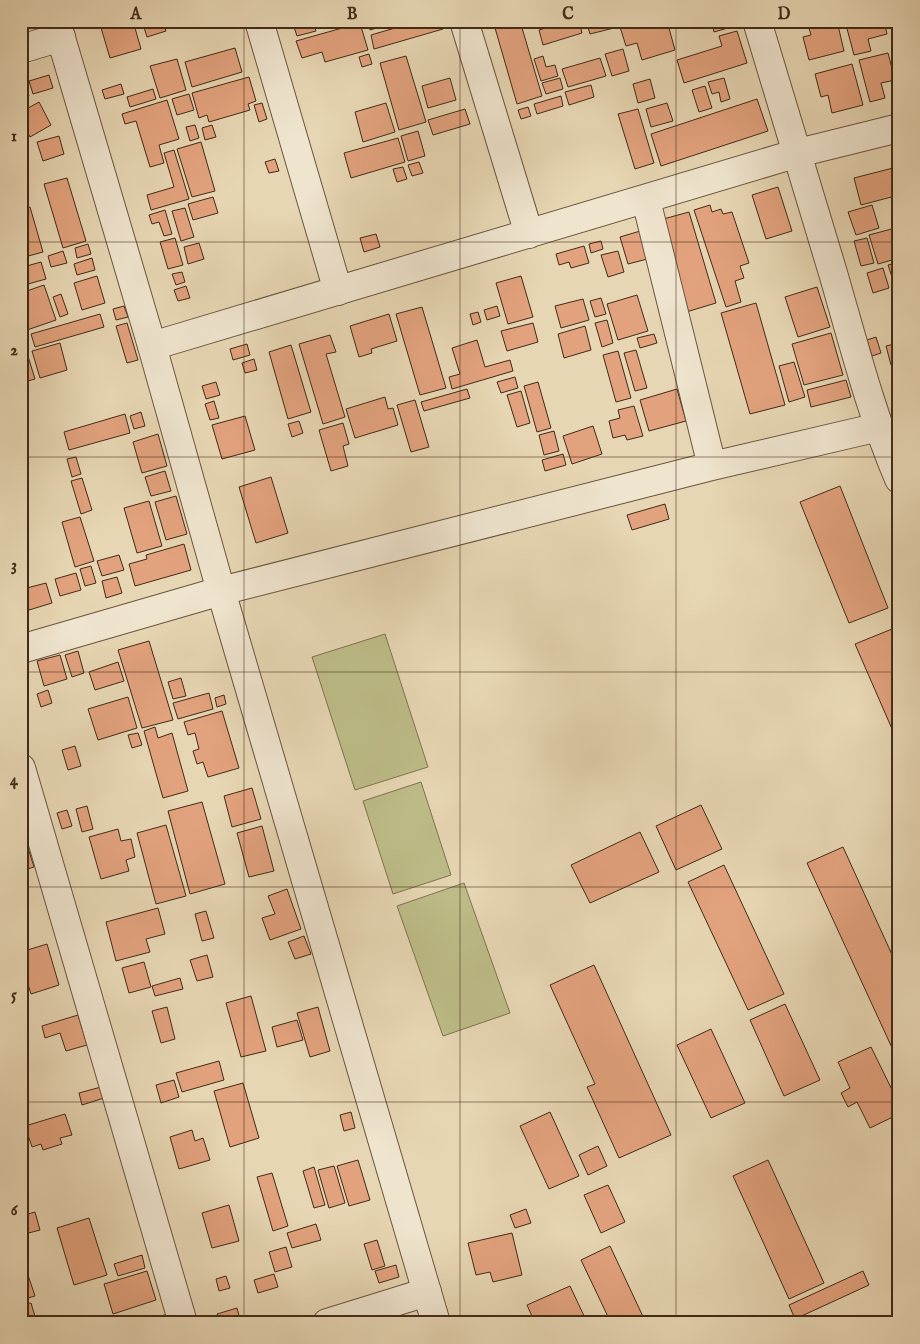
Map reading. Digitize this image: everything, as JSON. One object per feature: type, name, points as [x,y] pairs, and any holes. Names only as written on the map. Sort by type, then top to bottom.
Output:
[{"type":"street","points":[[259,21],[338,291]]},
{"type":"street","points":[[464,21],[529,234]]},
{"type":"street","points":[[757,21],[798,153],[864,382],[899,479]]},
{"type":"street","points":[[21,49],[58,29],[436,1323]]},
{"type":"street","points":[[152,346],[646,200],[798,153],[899,128]]},
{"type":"street","points":[[646,200],[712,466]]},
{"type":"street","points":[[21,649],[221,591],[712,466],[879,426]]},
{"type":"street","points":[[21,768],[183,1323]]},
{"type":"street","points":[[327,1323],[427,1292]]},
{"type":"shaded area","points":[[385,634],[428,767],[355,790],[312,657]]},
{"type":"shaded area","points":[[421,782],[451,875],[393,894],[363,801]]},
{"type":"shaded area","points":[[464,883],[510,1013],[443,1036],[397,906]]},
{"type":"building","points":[[99,21],[133,21],[141,49],[110,58]]},
{"type":"building","points":[[142,21],[163,21],[166,31],[147,37]]},
{"type":"building","points":[[292,21],[313,21],[316,31],[297,36]]},
{"type":"building","points":[[325,21],[351,21],[327,28]]},
{"type":"building","points":[[368,21],[399,21],[370,30]]},
{"type":"building","points":[[419,21],[441,21],[443,29],[374,49],[371,35]]},
{"type":"building","points":[[493,21],[520,21],[542,96],[517,104]]},
{"type":"building","points":[[536,21],[550,21],[537,25]]},
{"type":"building","points":[[569,21],[579,21],[582,33],[543,45],[539,30]]},
{"type":"building","points":[[586,21],[612,21],[614,28],[590,34]]},
{"type":"building","points":[[641,21],[667,21],[675,50],[642,60],[637,43],[626,46],[620,27]]},
{"type":"building","points":[[711,21],[733,21],[735,26],[714,32]]},
{"type":"building","points":[[807,21],[837,21],[844,51],[809,60],[803,37],[811,35]]},
{"type":"building","points":[[845,21],[884,21],[887,34],[868,39],[871,51],[854,55]]},
{"type":"building","points":[[360,23],[368,50],[325,62],[322,52],[302,58],[296,41]]},
{"type":"building","points":[[737,31],[747,63],[684,83],[677,60],[722,46],[719,36]]},
{"type":"building","points":[[235,48],[242,72],[192,87],[185,62]]},
{"type":"building","points":[[623,49],[629,71],[612,76],[605,54]]},
{"type":"building","points":[[888,53],[895,80],[881,83],[885,98],[870,102],[859,60]]},
{"type":"building","points":[[369,54],[372,64],[362,67],[359,57]]},
{"type":"building","points":[[406,56],[426,122],[399,130],[380,63]]},
{"type":"building","points":[[543,56],[546,67],[555,65],[558,76],[541,81],[534,59]]},
{"type":"building","points":[[600,58],[606,76],[568,87],[562,69]]},
{"type":"building","points":[[177,59],[186,90],[160,98],[150,66]]},
{"type":"building","points":[[852,64],[863,105],[832,113],[828,95],[821,97],[815,74]]},
{"type":"building","points":[[21,71],[29,96],[21,98]]},
{"type":"building","points":[[49,75],[53,88],[33,94],[29,81]]},
{"type":"building","points":[[249,77],[256,101],[248,104],[250,110],[209,122],[207,115],[199,118],[192,93]]},
{"type":"building","points":[[450,78],[456,100],[428,108],[422,86]]},
{"type":"building","points":[[560,78],[563,89],[546,94],[542,83]]},
{"type":"building","points":[[724,78],[730,99],[721,102],[719,92],[712,94],[708,82]]},
{"type":"building","points":[[650,79],[655,98],[638,103],[633,84]]},
{"type":"building","points":[[121,84],[124,94],[105,99],[102,90]]},
{"type":"building","points":[[591,85],[594,97],[569,105],[565,92]]},
{"type":"building","points":[[705,86],[712,108],[699,112],[692,90]]},
{"type":"building","points":[[153,89],[156,99],[130,107],[127,97]]},
{"type":"building","points":[[189,94],[194,110],[177,115],[172,99]]},
{"type":"building","points":[[561,96],[563,106],[537,114],[534,104]]},
{"type":"building","points":[[757,99],[768,131],[661,166],[651,134]]},
{"type":"building","points":[[167,100],[179,139],[159,145],[164,163],[150,167],[136,121],[125,124],[122,114]]},
{"type":"building","points":[[39,102],[51,125],[30,137],[21,121],[21,112]]},
{"type":"building","points":[[262,103],[267,119],[259,122],[254,105]]},
{"type":"building","points":[[386,103],[395,132],[363,142],[355,112]]},
{"type":"building","points":[[667,103],[673,121],[651,127],[646,109]]},
{"type":"building","points":[[528,107],[531,116],[521,119],[518,110]]},
{"type":"building","points":[[465,109],[470,124],[433,135],[428,120]]},
{"type":"building","points":[[638,109],[654,163],[635,169],[618,114]]},
{"type":"building","points":[[195,125],[199,138],[190,141],[186,127]]},
{"type":"building","points":[[212,125],[216,137],[205,140],[202,128]]},
{"type":"building","points":[[418,131],[425,156],[408,161],[401,136]]},
{"type":"building","points":[[59,136],[64,154],[43,161],[37,142]]},
{"type":"building","points":[[398,138],[405,162],[351,178],[344,153]]},
{"type":"building","points":[[201,142],[215,191],[192,197],[177,149]]},
{"type":"building","points":[[174,150],[189,199],[151,210],[147,195],[174,187],[164,153]]},
{"type":"building","points":[[899,154],[899,170],[894,156]]},
{"type":"building","points":[[275,159],[279,171],[269,173],[265,162]]},
{"type":"building","points":[[419,162],[423,173],[412,176],[408,165]]},
{"type":"building","points":[[403,167],[407,179],[397,182],[393,169]]},
{"type":"building","points":[[893,168],[899,195],[861,205],[854,178]]},
{"type":"building","points":[[67,178],[86,241],[63,248],[44,184]]},
{"type":"building","points":[[778,187],[792,231],[766,239],[752,195]]},
{"type":"building","points":[[213,197],[218,213],[193,220],[188,204]]},
{"type":"building","points":[[710,205],[712,212],[721,209],[723,214],[732,212],[749,263],[740,266],[744,278],[735,281],[741,302],[726,307],[694,210]]},
{"type":"building","points":[[872,205],[879,228],[856,235],[848,212]]},
{"type":"building","points":[[30,207],[43,252],[21,258],[21,210]]},
{"type":"building","points":[[185,208],[194,237],[181,241],[172,211]]},
{"type":"building","points":[[165,210],[172,234],[164,236],[159,222],[152,224],[149,215]]},
{"type":"building","points":[[689,212],[716,303],[683,313],[656,221]]},
{"type":"building","points":[[899,227],[899,258],[878,264],[869,235]]},
{"type":"building","points":[[647,229],[655,257],[628,264],[620,237]]},
{"type":"building","points":[[376,234],[380,247],[364,252],[360,238]]},
{"type":"building","points":[[175,238],[183,265],[168,269],[160,242]]},
{"type":"building","points":[[867,238],[874,263],[861,266],[854,241]]},
{"type":"building","points":[[601,241],[603,249],[591,253],[589,244]]},
{"type":"building","points":[[199,243],[204,259],[188,264],[184,247]]},
{"type":"building","points":[[88,244],[91,254],[77,258],[75,248]]},
{"type":"building","points":[[584,246],[589,263],[571,268],[569,262],[559,265],[556,254]]},
{"type":"building","points":[[63,251],[67,263],[51,267],[48,256]]},
{"type":"building","points":[[618,251],[624,272],[608,277],[601,255]]},
{"type":"building","points":[[92,258],[95,270],[77,275],[74,264]]},
{"type":"building","points":[[41,262],[46,279],[28,284],[23,267]]},
{"type":"building","points":[[899,262],[899,288],[896,289],[888,265]]},
{"type":"building","points":[[883,268],[889,288],[873,293],[867,273]]},
{"type":"building","points":[[182,272],[185,282],[176,285],[172,274]]},
{"type":"building","points":[[97,276],[105,303],[82,310],[74,283]]},
{"type":"building","points":[[521,276],[533,317],[508,324],[496,283]]},
{"type":"building","points":[[44,285],[56,320],[27,330],[21,315],[21,293]]},
{"type":"building","points":[[186,286],[190,298],[178,301],[174,290]]},
{"type":"building","points":[[817,287],[830,327],[798,337],[785,297]]},
{"type":"building","points":[[61,294],[68,314],[60,317],[53,297]]},
{"type":"building","points":[[637,295],[648,331],[618,340],[607,304]]},
{"type":"building","points":[[601,298],[606,314],[595,317],[590,301]]},
{"type":"building","points":[[583,299],[589,320],[561,328],[555,306]]},
{"type":"building","points":[[756,303],[785,405],[750,414],[721,313]]},
{"type":"building","points":[[124,306],[128,317],[116,320],[113,309]]},
{"type":"building","points":[[497,306],[500,316],[487,320],[484,310]]},
{"type":"building","points":[[422,307],[446,388],[420,395],[396,314]]},
{"type":"building","points":[[478,312],[481,322],[473,325],[470,314]]},
{"type":"building","points":[[100,314],[104,327],[35,347],[31,334]]},
{"type":"building","points":[[389,314],[397,341],[371,349],[372,353],[359,357],[350,326]]},
{"type":"building","points":[[607,320],[613,343],[602,347],[595,323]]},
{"type":"building","points":[[127,323],[138,360],[127,363],[116,326]]},
{"type":"building","points":[[533,323],[538,342],[507,351],[501,331]]},
{"type":"building","points":[[585,326],[591,350],[564,358],[558,334]]},
{"type":"building","points":[[831,333],[843,375],[804,385],[792,344]]},
{"type":"building","points":[[654,334],[657,343],[640,348],[637,338]]},
{"type":"building","points":[[330,335],[336,352],[326,354],[345,417],[323,424],[299,344]]},
{"type":"building","points":[[876,337],[881,353],[872,356],[867,340]]},
{"type":"building","points":[[477,340],[485,367],[510,360],[513,371],[452,389],[449,377],[460,374],[452,348]]},
{"type":"building","points":[[60,343],[67,370],[40,378],[32,351]]},
{"type":"building","points":[[899,343],[899,363],[891,365],[886,346]]},
{"type":"building","points":[[247,344],[250,355],[233,360],[230,349]]},
{"type":"building","points":[[291,345],[311,412],[288,419],[269,352]]},
{"type":"building","points":[[636,350],[647,388],[635,391],[624,353]]},
{"type":"building","points":[[618,351],[631,398],[616,402],[603,355]]},
{"type":"building","points":[[27,353],[35,379],[21,383],[21,355]]},
{"type":"building","points":[[254,359],[257,370],[245,373],[242,363]]},
{"type":"building","points":[[794,362],[805,397],[789,402],[779,366]]},
{"type":"building","points":[[515,377],[518,388],[501,393],[497,382]]},
{"type":"building","points":[[846,380],[851,397],[811,407],[807,390]]},
{"type":"building","points":[[216,382],[220,395],[206,399],[202,386]]},
{"type":"building","points":[[538,382],[551,428],[537,432],[524,386]]},
{"type":"building","points":[[467,389],[470,398],[424,411],[421,402]]},
{"type":"building","points":[[677,389],[686,421],[649,431],[640,400]]},
{"type":"building","points":[[521,391],[530,423],[517,427],[507,395]]},
{"type":"building","points":[[385,397],[388,409],[393,408],[398,425],[355,438],[346,409]]},
{"type":"building","points":[[415,400],[429,447],[411,452],[397,405]]},
{"type":"building","points":[[214,401],[219,418],[210,420],[205,404]]},
{"type":"building","points":[[634,406],[643,436],[627,440],[625,435],[613,438],[609,421],[620,418],[618,410]]},
{"type":"building","points":[[141,412],[145,426],[134,429],[130,416]]},
{"type":"building","points":[[125,414],[130,433],[69,450],[64,432]]},
{"type":"building","points":[[245,416],[255,450],[222,459],[212,425]]},
{"type":"building","points":[[299,421],[303,433],[292,437],[288,424]]},
{"type":"building","points":[[343,423],[349,444],[343,446],[348,466],[331,471],[319,430]]},
{"type":"building","points":[[21,424],[23,424],[26,436],[21,437]]},
{"type":"building","points":[[593,426],[602,454],[572,464],[563,436]]},
{"type":"building","points":[[554,431],[559,451],[544,455],[539,435]]},
{"type":"building","points":[[158,434],[167,466],[142,473],[133,442]]},
{"type":"building","points":[[563,454],[566,465],[545,471],[542,460]]},
{"type":"building","points":[[76,457],[81,474],[72,477],[67,459]]},
{"type":"building","points":[[165,471],[171,491],[151,496],[145,477]]},
{"type":"building","points":[[271,477],[288,533],[256,543],[239,487]]},
{"type":"building","points":[[82,478],[92,510],[81,514],[71,481]]},
{"type":"building","points":[[840,486],[888,608],[849,623],[800,502]]},
{"type":"building","points":[[176,496],[187,534],[166,540],[155,502]]},
{"type":"building","points":[[149,501],[162,546],[137,553],[124,508]]},
{"type":"building","points":[[665,504],[669,519],[632,530],[627,515]]},
{"type":"building","points":[[80,517],[94,561],[75,567],[62,522]]},
{"type":"building","points":[[184,544],[191,570],[135,586],[129,564],[147,559],[146,555]]},
{"type":"building","points":[[119,555],[124,570],[102,576],[97,561]]},
{"type":"building","points":[[91,566],[96,583],[85,586],[80,569]]},
{"type":"building","points":[[76,573],[81,590],[60,596],[55,579]]},
{"type":"building","points":[[117,577],[122,593],[106,598],[102,581]]},
{"type":"building","points":[[46,583],[52,603],[29,610],[23,589]]},
{"type":"building","points":[[897,627],[899,631],[899,745],[855,644]]},
{"type":"building","points":[[149,641],[173,720],[142,728],[118,650]]},
{"type":"building","points":[[78,651],[84,673],[72,677],[65,655]]},
{"type":"building","points":[[60,655],[67,679],[44,686],[37,661]]},
{"type":"building","points":[[118,662],[124,681],[95,690],[89,672]]},
{"type":"building","points":[[181,678],[186,696],[173,699],[168,682]]},
{"type":"building","points":[[48,690],[52,703],[41,707],[37,694]]},
{"type":"building","points":[[209,693],[213,709],[178,719],[173,703]]},
{"type":"building","points":[[224,695],[226,704],[217,707],[215,698]]},
{"type":"building","points":[[128,697],[137,728],[98,740],[88,709]]},
{"type":"building","points":[[222,711],[239,768],[208,777],[203,762],[197,764],[193,751],[199,749],[195,733],[188,735],[184,722]]},
{"type":"building","points":[[155,727],[158,738],[172,733],[188,791],[163,798],[144,731]]},
{"type":"building","points":[[138,733],[142,745],[132,748],[128,735]]},
{"type":"building","points":[[75,746],[81,766],[68,770],[62,750]]},
{"type":"building","points":[[252,788],[261,819],[232,827],[224,796]]},
{"type":"building","points":[[202,802],[225,884],[190,894],[168,811]]},
{"type":"building","points":[[701,805],[722,849],[676,870],[656,826]]},
{"type":"building","points":[[87,806],[93,829],[82,832],[76,809]]},
{"type":"building","points":[[67,810],[72,826],[62,829],[57,813]]},
{"type":"building","points":[[166,825],[186,896],[156,904],[137,833]]},
{"type":"building","points":[[262,826],[274,871],[249,877],[237,833]]},
{"type":"building","points":[[118,829],[121,841],[131,839],[135,857],[126,860],[129,871],[101,879],[89,837]]},
{"type":"building","points":[[640,832],[659,872],[590,903],[571,865]]},
{"type":"building","points":[[25,838],[34,867],[21,871],[21,839]]},
{"type":"building","points":[[843,847],[899,970],[899,1063],[807,863]]},
{"type":"building","points":[[724,865],[784,994],[748,1010],[688,882]]},
{"type":"building","points":[[287,889],[301,929],[270,940],[262,918],[275,914],[268,896]]},
{"type":"building","points":[[158,908],[165,934],[146,939],[150,952],[116,961],[106,922]]},
{"type":"building","points":[[206,911],[214,938],[202,941],[195,914]]},
{"type":"building","points":[[304,936],[311,954],[295,959],[288,942]]},
{"type":"building","points":[[47,944],[59,985],[31,994],[21,962],[21,952]]},
{"type":"building","points":[[207,955],[213,977],[197,981],[190,960]]},
{"type":"building","points":[[144,962],[151,987],[129,993],[122,968]]},
{"type":"building","points":[[594,965],[671,1135],[619,1158],[587,1087],[595,1084],[550,985]]},
{"type":"building","points":[[180,978],[183,989],[155,996],[152,986]]},
{"type":"building","points":[[251,996],[266,1051],[241,1057],[226,1003]]},
{"type":"building","points":[[785,1004],[820,1080],[784,1096],[750,1020]]},
{"type":"building","points":[[167,1007],[175,1039],[161,1043],[152,1011]]},
{"type":"building","points":[[318,1007],[330,1051],[310,1057],[297,1013]]},
{"type":"building","points":[[78,1015],[87,1045],[66,1051],[60,1033],[45,1038],[42,1026]]},
{"type":"building","points":[[297,1020],[303,1040],[277,1047],[272,1027]]},
{"type":"building","points":[[711,1029],[745,1103],[711,1118],[677,1045]]},
{"type":"building","points":[[871,1047],[899,1104],[899,1114],[870,1128],[857,1102],[848,1107],[841,1093],[850,1088],[838,1062]]},
{"type":"building","points":[[219,1061],[224,1080],[182,1092],[176,1073]]},
{"type":"building","points":[[174,1080],[179,1097],[161,1103],[156,1085]]},
{"type":"building","points":[[243,1083],[259,1138],[230,1147],[214,1091]]},
{"type":"building","points":[[101,1087],[104,1098],[82,1105],[79,1093]]},
{"type":"building","points":[[351,1112],[355,1128],[344,1131],[340,1115]]},
{"type":"building","points":[[550,1112],[579,1176],[549,1189],[520,1126]]},
{"type":"building","points":[[65,1114],[72,1135],[60,1138],[62,1144],[43,1150],[41,1144],[32,1147],[25,1126]]},
{"type":"building","points":[[192,1130],[195,1141],[203,1138],[210,1160],[179,1169],[170,1137]]},
{"type":"building","points":[[598,1146],[607,1166],[588,1175],[579,1155]]},
{"type":"building","points":[[358,1160],[370,1200],[349,1206],[337,1166]]},
{"type":"building","points":[[768,1160],[824,1283],[789,1299],[733,1176]]},
{"type":"building","points":[[334,1166],[345,1203],[329,1208],[318,1170]]},
{"type":"building","points":[[314,1167],[325,1205],[314,1208],[303,1171]]},
{"type":"building","points":[[272,1173],[288,1226],[273,1231],[257,1177]]},
{"type":"building","points":[[608,1185],[625,1222],[601,1233],[584,1195]]},
{"type":"building","points":[[229,1205],[239,1241],[212,1248],[202,1213]]},
{"type":"building","points":[[526,1209],[531,1223],[515,1228],[510,1215]]},
{"type":"building","points":[[35,1212],[40,1230],[21,1235],[21,1216]]},
{"type":"building","points":[[89,1218],[107,1275],[74,1285],[57,1228]]},
{"type":"building","points":[[316,1224],[321,1240],[292,1248],[287,1233]]},
{"type":"building","points":[[512,1233],[522,1275],[493,1282],[490,1272],[476,1275],[468,1243]]},
{"type":"building","points":[[377,1240],[385,1266],[372,1270],[364,1244]]},
{"type":"building","points":[[610,1246],[646,1323],[611,1323],[581,1260]]},
{"type":"building","points":[[286,1247],[292,1267],[275,1272],[269,1252]]},
{"type":"building","points":[[142,1255],[145,1268],[118,1276],[114,1264]]},
{"type":"building","points":[[396,1265],[399,1277],[379,1283],[375,1271]]},
{"type":"building","points":[[147,1271],[156,1300],[113,1314],[104,1284]]},
{"type":"building","points":[[863,1271],[869,1285],[795,1319],[789,1305]]},
{"type":"building","points":[[27,1272],[35,1296],[21,1300],[21,1274]]},
{"type":"building","points":[[274,1274],[278,1287],[258,1293],[254,1280]]},
{"type":"building","points":[[226,1276],[230,1288],[219,1291],[216,1279]]},
{"type":"building","points":[[570,1286],[585,1318],[575,1323],[535,1323],[527,1305]]},
{"type":"building","points":[[31,1303],[37,1323],[21,1323],[21,1305]]},
{"type":"building","points":[[237,1308],[241,1323],[220,1323],[217,1314]]},
{"type":"building","points":[[167,1314],[170,1323],[158,1323],[156,1318]]},
{"type":"building","points":[[398,1319],[400,1323],[386,1323]]}]
